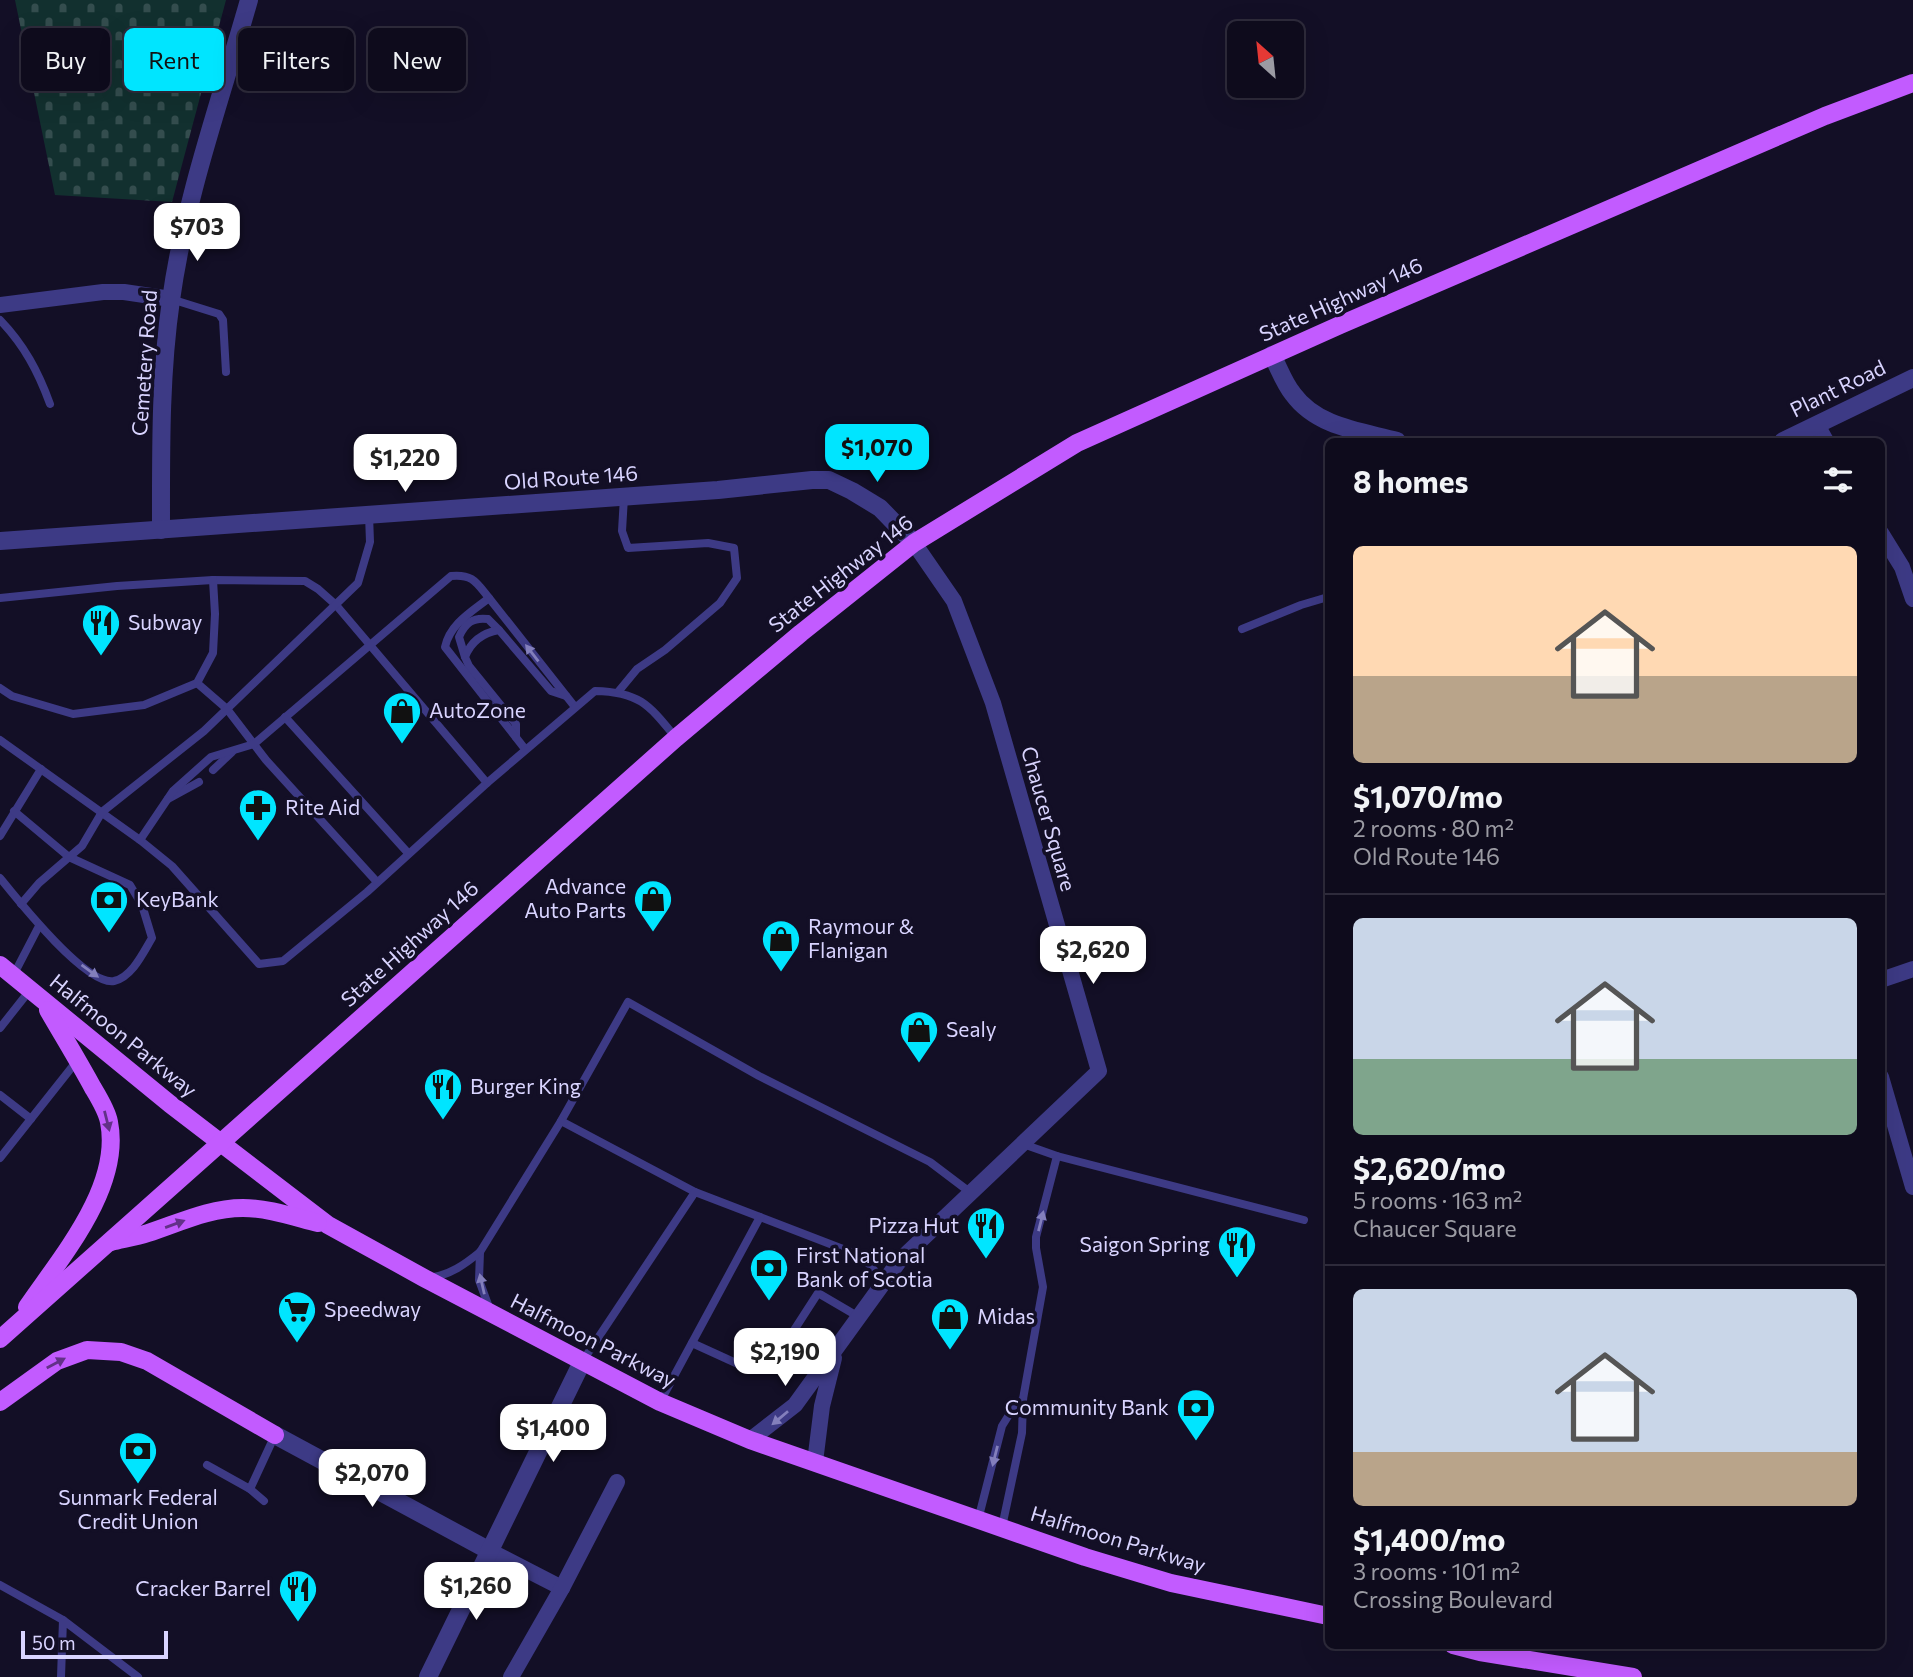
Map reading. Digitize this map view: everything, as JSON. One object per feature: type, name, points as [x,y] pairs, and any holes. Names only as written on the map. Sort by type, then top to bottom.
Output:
[{"type":"main road","name":"State Highway 146","points":[[6,1333],[676,737],[914,543],[1077,443],[1272,355],[1825,116],[1913,83]]},
{"type":"main road","name":"Halfmoon Parkway","points":[[7,970],[220,1142],[328,1225],[660,1402],[750,1440],[1084,1557],[1171,1583],[1325,1615]]},
{"type":"main road","points":[[6,1333],[80,1230],[109,1164],[109,1121],[78,1060],[36,994]]},
{"type":"main road","points":[[109,1242],[144,1234],[208,1212],[244,1208],[328,1225]]},
{"type":"main road","points":[[0,1402],[57,1361],[87,1350],[121,1352],[147,1362],[275,1435]]},
{"type":"main road","points":[[1468,1649],[1625,1676]]},
{"type":"street","name":"Cemetery Road","points":[[161,530],[163,365],[171,299],[205,146],[249,0]]},
{"type":"street","points":[[0,305],[103,292],[124,292],[171,299]]},
{"type":"street","points":[[1272,355],[1292,393],[1306,410],[1329,423],[1386,438]]},
{"type":"street","name":"Plant Road","points":[[1797,438],[1821,433],[1913,379]]},
{"type":"street","name":"Old Route 146","points":[[0,541],[829,480],[880,509],[914,543]]},
{"type":"street","points":[[1885,539],[1902,567],[1913,599]]},
{"type":"street","name":"Chaucer Square","points":[[750,1440],[795,1405],[901,1260],[1099,1071],[993,703],[954,601],[914,543]]},
{"type":"street","points":[[1885,979],[1913,969]]},
{"type":"street","points":[[1885,1091],[1913,1187]]},
{"type":"street","name":"Chaucer Square","points":[[815,1462],[822,1406],[835,1352]]},
{"type":"street","points":[[428,1677],[582,1362]]},
{"type":"street","points":[[275,1435],[562,1588]]},
{"type":"street","points":[[511,1677],[562,1588],[617,1482]]},
{"type":"lane","points":[[171,299],[219,314],[223,320],[226,372]]},
{"type":"lane","points":[[0,320],[34,363],[50,404]]},
{"type":"lane","points":[[618,692],[637,669],[665,650],[720,603],[737,578],[734,548],[708,543],[628,548],[622,531],[624,497]]},
{"type":"lane","points":[[21,904],[39,883],[82,846],[102,812],[204,731],[358,583],[370,542],[369,515]]},
{"type":"lane","points":[[140,840],[173,791],[211,758],[254,744],[451,576],[468,576],[476,581],[575,707]]},
{"type":"lane","points":[[0,688],[12,695],[73,714],[144,705],[197,683],[213,653],[213,580]]},
{"type":"lane","points":[[0,598],[117,586],[213,580],[305,581],[336,605],[487,783]]},
{"type":"lane","points":[[489,598],[453,627],[447,636],[445,647],[525,749]]},
{"type":"lane","points":[[1242,629],[1325,598]]},
{"type":"lane","points":[[516,737],[516,724],[469,666],[465,657],[459,637],[469,622],[478,618],[488,619],[551,691],[566,695]]},
{"type":"lane","points":[[465,657],[475,639],[499,630]]},
{"type":"lane","points":[[197,683],[227,709],[254,744],[376,882]]},
{"type":"lane","points":[[0,740],[102,812],[172,866],[258,964],[283,961],[595,691],[618,692],[648,704],[676,737]]},
{"type":"lane","points":[[285,718],[408,853]]},
{"type":"lane","points":[[213,771],[234,750]]},
{"type":"lane","points":[[0,836],[41,769]]},
{"type":"lane","points":[[166,800],[199,782]]},
{"type":"lane","points":[[0,878],[39,926],[93,975],[107,981],[117,980],[138,963],[152,938],[142,905],[130,886],[69,857],[14,811]]},
{"type":"lane","points":[[7,970],[39,926]]},
{"type":"lane","points":[[0,1028],[36,994]]},
{"type":"lane","points":[[424,1278],[450,1273],[464,1266],[480,1252],[561,1121],[628,1002],[759,1076],[930,1161],[972,1194]]},
{"type":"lane","points":[[0,1158],[78,1060]]},
{"type":"lane","points":[[0,1095],[31,1119]]},
{"type":"lane","points":[[561,1121],[695,1192],[856,1254],[869,1264],[884,1282]]},
{"type":"lane","points":[[1023,1144],[1057,1156],[1304,1220]]},
{"type":"lane","points":[[1002,1528],[1022,1433],[1023,1399],[1043,1287],[1036,1248],[1037,1237],[1057,1156]]},
{"type":"lane","points":[[582,1362],[695,1192]]},
{"type":"lane","points":[[660,1402],[760,1217]]},
{"type":"lane","points":[[480,1252],[479,1280],[492,1314]]},
{"type":"lane","points":[[692,1343],[749,1369],[769,1369],[818,1293],[859,1317]]},
{"type":"lane","points":[[978,1520],[1002,1426],[1023,1399]]},
{"type":"lane","points":[[250,1489],[275,1435]]},
{"type":"lane","points":[[207,1465],[250,1489],[264,1501]]},
{"type":"lane","points":[[0,1585],[63,1620],[138,1677]]},
{"type":"lane","points":[[61,1677],[63,1620]]},
{"type":"green space","points":[[15,0],[226,0],[219,28],[124,28],[124,91],[202,91],[172,202],[55,195],[34,91],[110,91],[110,28],[21,29]]},
{"type":"place","name":"Subway","points":[[101,657]]},
{"type":"place","name":"AutoZone","points":[[402,745]]},
{"type":"place","name":"Rite Aid","points":[[258,842]]},
{"type":"place","name":"Advance Auto Parts","points":[[653,933]]},
{"type":"place","name":"KeyBank","points":[[109,934]]},
{"type":"place","name":"Raymour & Flanigan","points":[[781,973]]},
{"type":"place","name":"Sealy","points":[[919,1064]]},
{"type":"place","name":"Burger King","points":[[443,1121]]},
{"type":"place","name":"Pizza Hut","points":[[986,1260]]},
{"type":"place","name":"Saigon Spring","points":[[1237,1279]]},
{"type":"place","name":"First National Bank of Scotia","points":[[769,1302]]},
{"type":"place","name":"Speedway","points":[[297,1344]]},
{"type":"place","name":"Midas","points":[[950,1351]]},
{"type":"place","name":"Community Bank","points":[[1196,1442]]},
{"type":"place","name":"Sunmark Federal Credit Union","points":[[138,1485]]},
{"type":"place","name":"Cracker Barrel","points":[[298,1623]]}]
